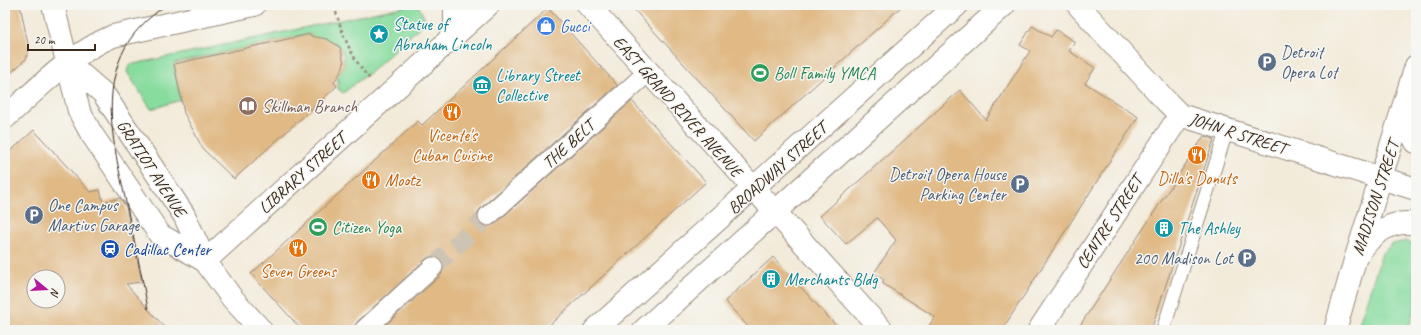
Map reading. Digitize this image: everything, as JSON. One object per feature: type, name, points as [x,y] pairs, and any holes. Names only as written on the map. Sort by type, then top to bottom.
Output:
[{"type":"street","points":[[53,5],[79,111],[91,133],[160,235],[205,262]]},
{"type":"street","points":[[5,118],[67,62],[97,43],[113,36],[254,5]]},
{"type":"street","points":[[449,40],[455,24],[455,5]]},
{"type":"street","name":"LIBRARY STREET","points":[[205,262],[488,5]]},
{"type":"street","name":"EAST GRAND RIVER AVENUE","points":[[588,5],[775,212],[877,328]]},
{"type":"street","name":"BROADWAY STREET","points":[[595,330],[754,189],[957,5]]},
{"type":"street","name":"BROADWAY STREET","points":[[644,330],[1004,5]]},
{"type":"street","name":"JOHN R STREET","points":[[1078,5],[1180,115],[1416,189]]},
{"type":"street","name":"GRATIOT AVENUE","points":[[67,62],[103,94],[184,215],[205,262],[232,298],[261,330]]},
{"type":"street","name":"MADISON STREET","points":[[1335,330],[1380,178],[1416,66]]},
{"type":"street","name":"THE BELT","points":[[488,216],[648,72]]},
{"type":"street","points":[[1406,99],[1409,129],[1416,142]]},
{"type":"street","name":"CENTRE STREET","points":[[1039,330],[1180,115]]},
{"type":"street","points":[[1355,260],[1363,246],[1385,227],[1400,222],[1416,224]]},
{"type":"street","points":[[364,330],[433,267]]},
{"type":"lane","points":[[1163,330],[1227,129]]},
{"type":"path","points":[[336,12],[342,34],[358,64],[370,79]]},
{"type":"green space","points":[[411,5],[418,5],[426,21],[373,70],[343,93],[338,89],[338,76],[344,65],[343,53],[336,44],[331,41],[325,39],[313,40],[310,34],[174,63],[181,100],[151,109],[127,72],[129,65]]},
{"type":"green space","points":[[1406,241],[1416,245],[1416,304],[1408,330],[1357,330],[1382,253],[1392,244]]},
{"type":"building","points":[[5,5],[20,5],[29,49],[26,59],[5,78]]},
{"type":"building","name":"Boll Family YMCA","points":[[630,5],[903,5],[754,141]]},
{"type":"building","points":[[548,8],[617,85],[481,208],[477,213],[480,223],[485,227],[495,224],[632,101],[706,182],[544,330],[380,330],[441,275],[444,265],[437,257],[431,256],[357,322],[353,330],[302,330],[251,274],[418,121],[422,125]]},
{"type":"building","name":"Detroit Opera House Parking Center","points":[[1032,26],[1051,37],[1056,30],[1075,42],[1069,51],[1095,68],[1085,83],[1138,117],[1002,330],[926,330],[935,317],[882,283],[884,280],[874,273],[896,240],[877,218],[846,244],[820,216],[960,90],[986,120],[1030,51],[1020,45]]},
{"type":"building","name":"Skillman Branch","points":[[310,34],[311,36],[327,39],[340,47],[344,63],[342,70],[334,82],[337,86],[234,179],[203,149],[184,113],[174,64]]},
{"type":"building","name":"One Campus Martius Garage","points":[[34,130],[90,192],[100,190],[103,202],[120,198],[126,207],[142,282],[126,284],[167,330],[5,330],[5,156]]},
{"type":"building","name":"The Ashley","points":[[1204,136],[1214,139],[1151,330],[1077,330]]},
{"type":"building","name":"Merchants Bldg","points":[[773,257],[840,330],[751,330],[725,301]]},
{"type":"tunnel","points":[[433,267],[488,216]]},
{"type":"tram line","points":[[148,309],[115,150],[112,131],[112,92],[115,73],[122,54],[130,39],[146,21],[166,5]]},
{"type":"place","name":"Gucci","points":[[546,26]]},
{"type":"place","name":"Statue of Abraham Lincoln","points":[[379,34]]},
{"type":"place","name":"Detroit Opera Lot","points":[[1267,62]]},
{"type":"place","name":"Boll Family YMCA","points":[[760,73]]},
{"type":"place","name":"Library Street Collective","points":[[482,85]]},
{"type":"place","name":"Skillman Branch","points":[[248,106]]},
{"type":"place","name":"Vicente's Cuban Cuisine","points":[[452,112]]},
{"type":"place","name":"Dilla's Donuts","points":[[1197,155]]},
{"type":"place","name":"Mootz","points":[[371,180]]},
{"type":"place","name":"Detroit Opera House Parking Center","points":[[1020,184]]},
{"type":"place","name":"One Campus Martius Garage","points":[[34,215]]},
{"type":"place","name":"Citizen Yoga","points":[[318,227]]},
{"type":"place","name":"The Ashley","points":[[1164,228]]},
{"type":"place","name":"Seven Greens","points":[[298,248]]},
{"type":"place","name":"Cadillac Center","points":[[110,249]]},
{"type":"place","name":"200 Madison Lot","points":[[1247,258]]},
{"type":"place","name":"Merchants Bldg","points":[[771,279]]}]
